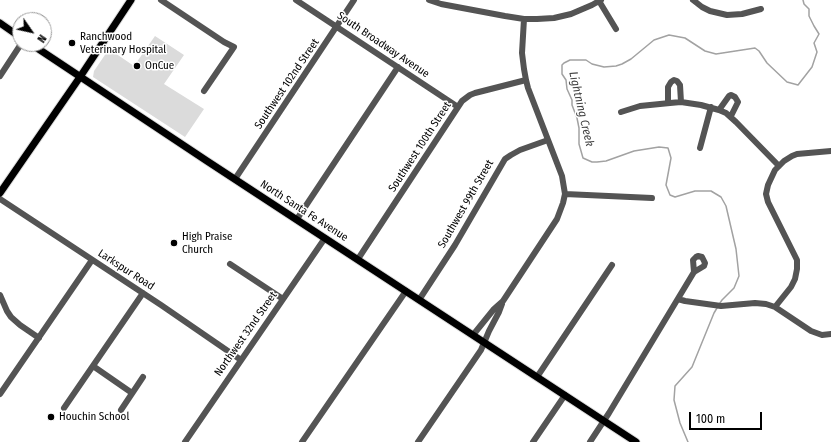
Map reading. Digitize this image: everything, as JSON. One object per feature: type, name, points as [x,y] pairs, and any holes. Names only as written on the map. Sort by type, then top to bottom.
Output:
[{"type":"main road","points":[[0,193],[131,0]]},
{"type":"main road","points":[[0,23],[12,31]]},
{"type":"main road","name":"North Santa Fe Avenue","points":[[43,52],[636,442]]},
{"type":"street","points":[[161,0],[224,42],[234,47],[204,91]]},
{"type":"street","name":"South Broadway Avenue","points":[[296,0],[458,107]]},
{"type":"street","name":"Southwest 102nd Street","points":[[235,179],[354,0]]},
{"type":"street","points":[[429,0],[441,4],[524,19],[545,19],[558,17],[581,10],[600,1],[616,29]]},
{"type":"street","points":[[693,0],[710,11],[727,15],[742,14],[762,9]]},
{"type":"street","points":[[418,442],[481,350],[503,301],[557,219],[562,208],[565,194],[562,176],[526,80],[522,53],[524,19]]},
{"type":"street","points":[[0,76],[16,52]]},
{"type":"street","points":[[297,219],[398,67]]},
{"type":"street","name":"Southwest 100th Street","points":[[358,259],[466,97],[474,93],[526,80]]},
{"type":"street","points":[[668,103],[668,87],[670,82],[674,80],[678,81],[680,84],[681,102]]},
{"type":"street","points":[[719,110],[727,98],[731,95],[735,97],[738,102],[731,116]]},
{"type":"street","points":[[621,112],[640,106],[681,102],[702,105],[719,110],[731,116],[779,166]]},
{"type":"street","points":[[700,148],[710,107]]},
{"type":"street","name":"Southwest 99th Street","points":[[419,300],[455,245],[505,159],[515,152],[548,140]]},
{"type":"street","points":[[775,307],[791,287],[795,279],[797,260],[767,198],[766,194],[768,185],[779,166],[797,154],[831,151]]},
{"type":"street","points":[[565,194],[652,198]]},
{"type":"street","name":"Larkspur Road","points":[[0,199],[143,293],[241,360]]},
{"type":"street","name":"Northwest 32nd Street","points":[[185,442],[325,238]]},
{"type":"street","points":[[0,394],[92,260]]},
{"type":"street","points":[[230,264],[282,299]]},
{"type":"street","points":[[537,377],[612,265]]},
{"type":"street","points":[[590,442],[694,272]]},
{"type":"street","points":[[302,442],[406,291]]},
{"type":"street","points":[[64,408],[143,293]]},
{"type":"street","points":[[0,295],[11,317],[38,338]]},
{"type":"street","points":[[678,298],[685,301],[713,305],[730,306],[755,303],[766,304],[775,307],[811,331],[822,335],[831,334]]},
{"type":"street","points":[[473,335],[494,309],[503,301]]},
{"type":"street","points":[[93,366],[132,393]]},
{"type":"street","points":[[121,410],[143,377]]},
{"type":"street","points":[[533,442],[565,395]]},
{"type":"shaded area","points":[[155,36],[184,55],[164,84],[204,109],[185,137],[93,77],[94,71],[109,49],[134,66]]},
{"type":"waterway","name":"Lightning Creek","points":[[720,303],[734,288],[739,276],[736,249],[726,206],[721,197],[711,191],[695,191],[675,197],[670,195],[666,185],[671,158],[668,148],[659,147],[634,151],[606,161],[592,162],[583,158],[579,144],[579,128],[577,118],[567,89],[566,80],[562,74],[562,65],[570,60],[586,60],[592,64],[604,67],[616,66],[631,59],[654,40],[669,35],[685,38],[705,51],[716,54],[755,48],[759,51],[767,63],[787,82],[798,85],[812,67],[817,52],[814,43],[819,34],[809,16],[809,9],[804,4],[803,0]]},
{"type":"waterway","name":"Lightning Creek","points":[[688,442],[680,423],[674,400],[675,386],[692,367],[717,308]]},
{"type":"place","name":"Ranchwood Veterinary Hospital","points":[[72,43]]},
{"type":"place","name":"OnCue","points":[[137,66]]},
{"type":"place","name":"High Praise Church","points":[[174,243]]},
{"type":"place","name":"Houchin School","points":[[51,417]]}]
